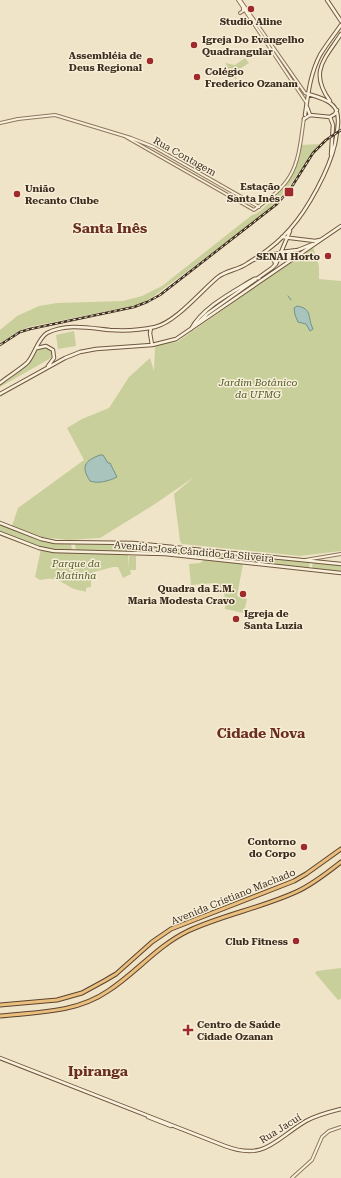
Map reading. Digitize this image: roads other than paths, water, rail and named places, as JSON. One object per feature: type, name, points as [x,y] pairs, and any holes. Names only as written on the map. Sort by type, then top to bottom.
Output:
[{"type":"highway","name":"Avenida Cristiano Machado","points":[[0,1005],[57,1000],[82,993],[116,974],[152,942],[171,929],[294,881],[341,849]]},
{"type":"highway","name":"Avenida Cristiano Machado","points":[[0,1016],[67,1009],[96,999],[109,991],[158,950],[180,935],[194,928],[297,892],[341,862]]},
{"type":"main road","points":[[327,0],[341,21]]},
{"type":"main road","points":[[305,117],[313,71],[317,61],[341,25]]},
{"type":"main road","points":[[330,102],[322,89],[319,76],[323,63],[341,34]]},
{"type":"main road","points":[[191,329],[207,314],[267,273],[276,264],[291,228],[315,191],[331,157],[340,117],[337,108],[330,102],[318,96],[308,94]]},
{"type":"main road","points":[[307,105],[310,115]]},
{"type":"main road","points":[[305,117],[310,115],[330,116],[335,114],[337,108]]},
{"type":"main road","points":[[330,116],[333,125],[331,157]]},
{"type":"main road","points":[[0,394],[74,353],[85,350],[152,345],[174,340],[341,226]]},
{"type":"main road","points":[[0,382],[27,363],[42,338],[47,333],[63,328],[90,327],[116,330],[151,328],[170,320],[222,274],[244,266],[252,261],[291,228]]},
{"type":"main road","points":[[291,228],[293,237]]},
{"type":"main road","points":[[282,236],[321,240]]},
{"type":"main road","points":[[252,261],[271,254],[298,250],[321,240]]},
{"type":"main road","points":[[271,254],[276,264]]},
{"type":"main road","points":[[151,328],[150,333],[152,345]]},
{"type":"main road","points":[[35,350],[46,346],[53,350],[54,358],[46,368]]},
{"type":"main road","name":"Avenida José Cândido da Silveira","points":[[0,523],[45,540],[71,543],[74,548]]},
{"type":"main road","name":"Avenida José Cândido da Silveira","points":[[0,533],[39,548],[54,550],[140,544],[304,560],[310,565],[341,573]]},
{"type":"main road","name":"Avenida José Cândido da Silveira","points":[[74,548],[145,552],[259,564],[341,564]]},
{"type":"main road","points":[[259,564],[261,557],[274,557]]},
{"type":"main road","name":"Rua Jacuí","points":[[0,1058],[237,1151],[247,1152],[260,1150],[306,1121],[320,1114],[341,1109]]},
{"type":"street","points":[[239,0],[307,105]]},
{"type":"street","points":[[239,0],[290,73],[305,93],[308,94]]},
{"type":"street","points":[[240,13],[243,11],[243,8]]},
{"type":"street","name":"Rua Contagem","points":[[0,123],[18,119],[55,115],[123,135],[154,147],[259,207]]},
{"type":"street","points":[[259,207],[279,188],[292,172],[297,159],[305,117]]},
{"type":"street","name":"Rua Contagem","points":[[123,135],[254,210],[259,207]]},
{"type":"street","points":[[154,147],[156,154]]},
{"type":"street","points":[[159,156],[162,152]]},
{"type":"street","points":[[304,560],[341,554]]},
{"type":"street","points":[[310,565],[317,558]]},
{"type":"street","points":[[292,1178],[312,1160],[322,1137],[329,1131],[341,1127]]},
{"type":"water","points":[[297,306],[308,311],[313,329],[310,331],[306,324],[298,322],[294,308]]},
{"type":"water","points":[[100,455],[103,455],[108,463],[110,463],[117,477],[104,482],[90,481],[85,468],[87,462]]},
{"type":"waterway","points":[[288,296],[291,300]]},
{"type":"railway","points":[[0,345],[20,332],[134,307],[160,295],[277,204],[291,188],[313,153],[326,140],[341,130]]},
{"type":"place","name":"Studio Aline","points":[[251,9]]},
{"type":"place","name":"Igreja Do Evangelho Quadrangular","points":[[194,45]]},
{"type":"place","name":"Assembléia de Deus Regional","points":[[150,61]]},
{"type":"place","name":"Colégio Frederico Ozanam","points":[[197,77]]},
{"type":"place","name":"Estação Santa Inês","points":[[289,192]]},
{"type":"place","name":"União Recanto Clube","points":[[17,194]]},
{"type":"place","name":"SENAI Horto","points":[[328,256]]},
{"type":"place","name":"Quadra da E.M. Maria Modesta Cravo","points":[[243,594]]},
{"type":"place","name":"Igreja de Santa Luzia","points":[[236,619]]},
{"type":"place","name":"Contorno do Corpo","points":[[304,847]]},
{"type":"place","name":"Club Fitness","points":[[296,941]]},
{"type":"place","name":"Centro de Saúde Cidade Ozanan","points":[[188,1030]]},
{"type":"district","name":"Santa Inês","points":[[110,228]]},
{"type":"district","name":"Cidade Nova","points":[[261,733]]},
{"type":"district","name":"Ipiranga","points":[[98,1071]]},
{"type":"park label","name":"Jardim Botânico da UFMG","points":[[258,388]]},
{"type":"park label","name":"Parque da Matinha","points":[[76,568]]}]
